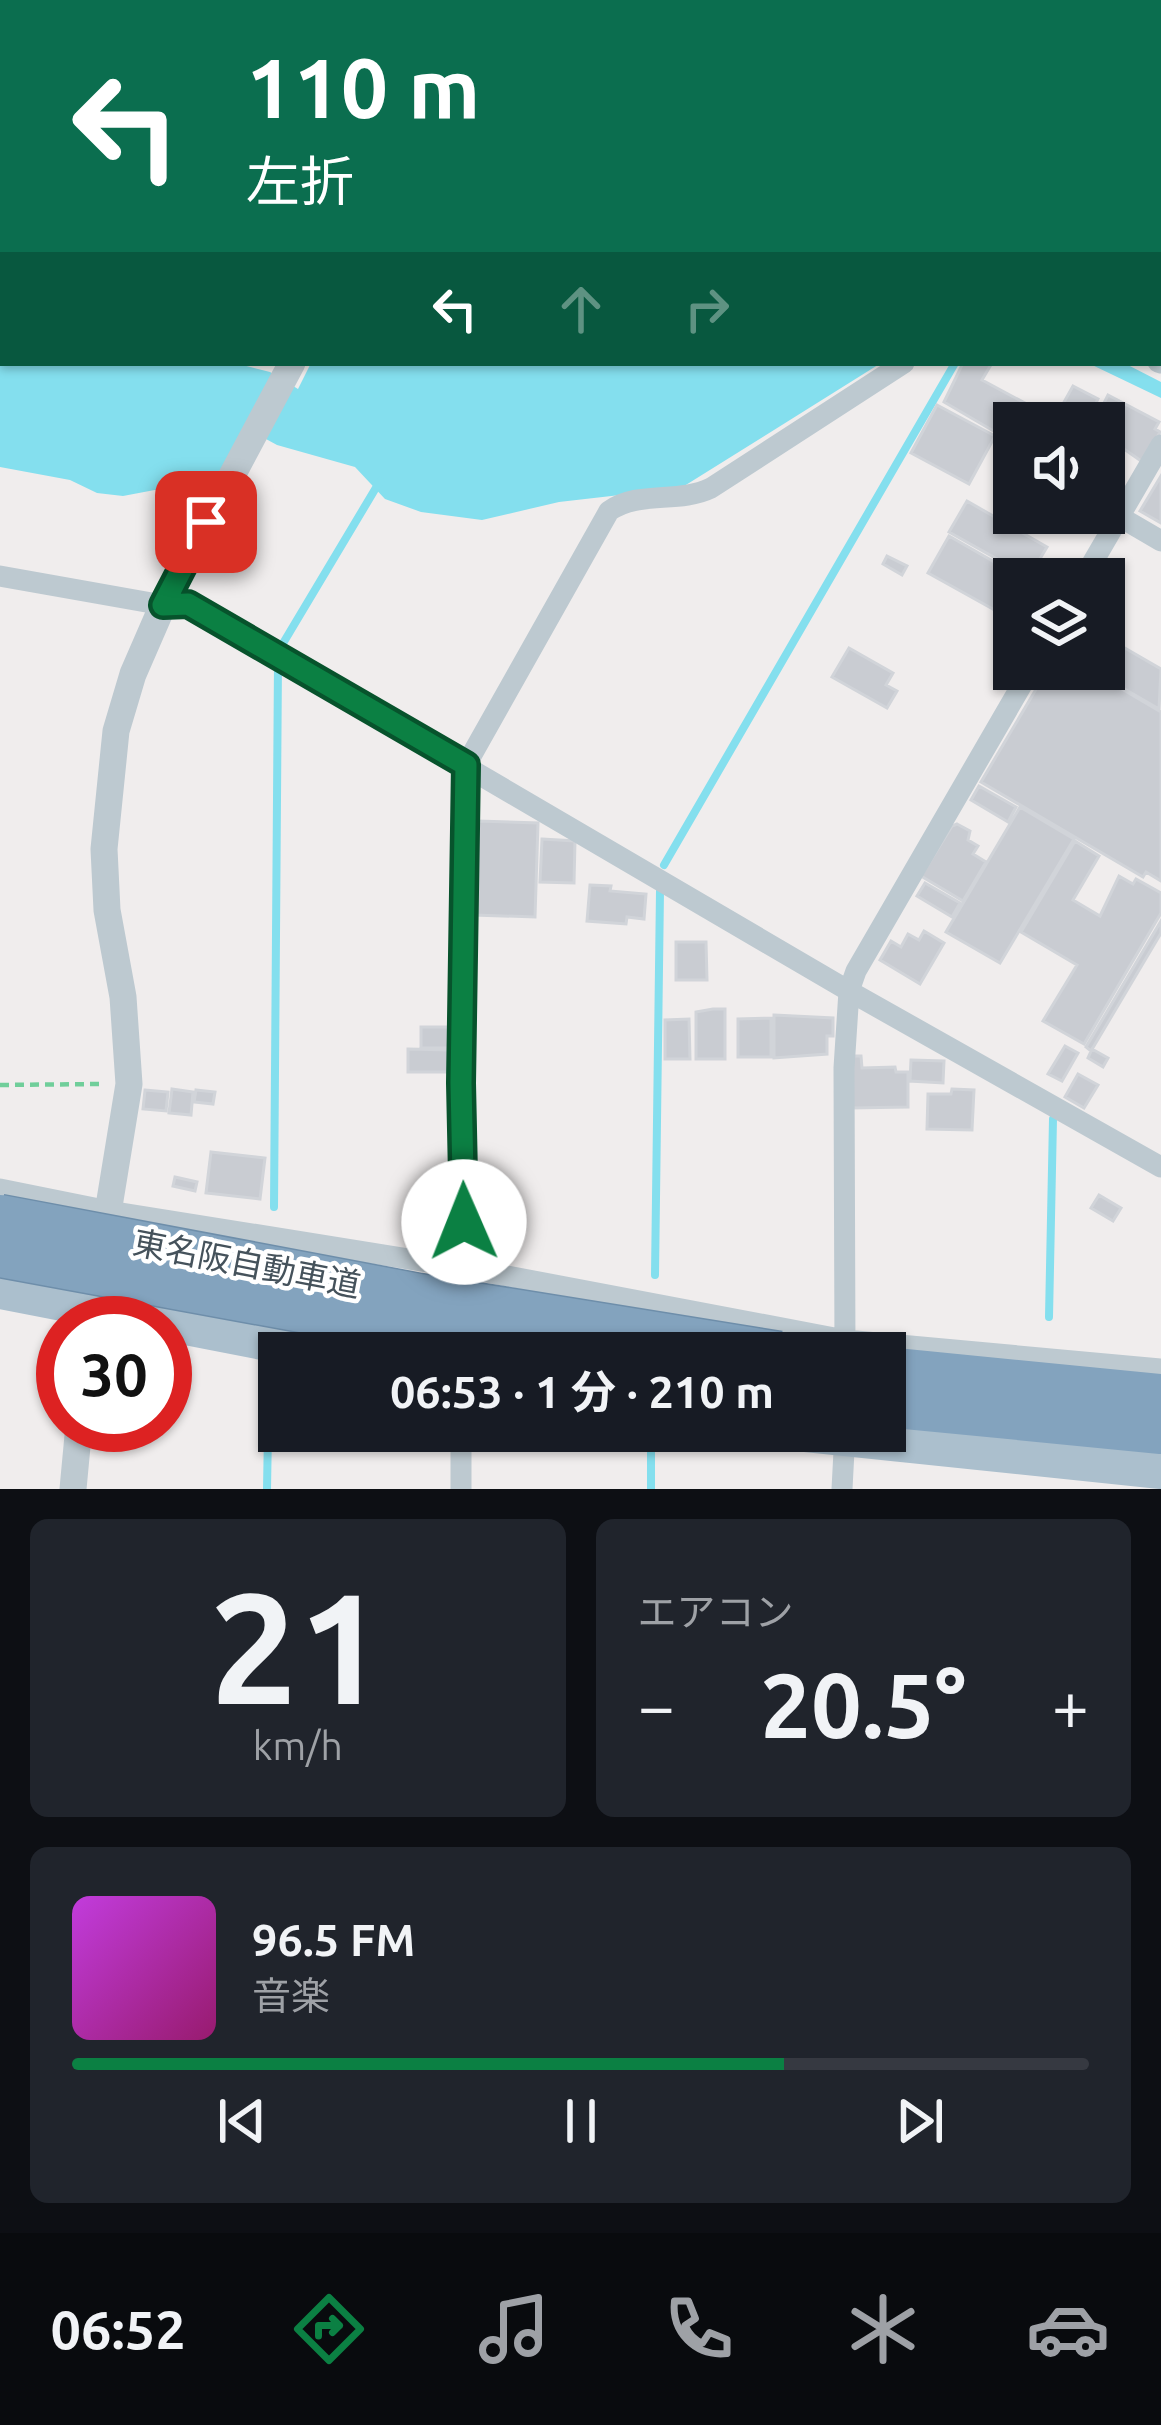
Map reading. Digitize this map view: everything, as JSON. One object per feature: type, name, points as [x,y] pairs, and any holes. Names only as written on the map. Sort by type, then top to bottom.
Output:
[{"type":"highway","name":"東名阪自動車道","points":[[0,1216],[441,1299],[647,1332]]},
{"type":"highway","name":"東名阪自動車道","points":[[0,1256],[415,1332]]},
{"type":"highway","points":[[906,1369],[1161,1395]]},
{"type":"highway","points":[[906,1408],[1161,1433]]},
{"type":"main road","points":[[0,1291],[36,1300]]},
{"type":"main road","points":[[192,1332],[258,1343]]},
{"type":"main road","points":[[906,1443],[1161,1471]]},
{"type":"street","points":[[466,1332],[461,1083],[466,765],[609,511],[625,500],[685,498],[711,488],[899,366]]},
{"type":"street","points":[[95,1296],[129,1084],[104,849],[116,731],[163,605],[289,367]]},
{"type":"street","points":[[1125,508],[1161,446]]},
{"type":"street","points":[[1125,520],[1161,541]]},
{"type":"street","points":[[0,576],[163,605],[188,604],[849,992],[1161,1167]]},
{"type":"street","points":[[845,1332],[844,1068],[849,992],[856,970],[1019,690]]},
{"type":"street","points":[[0,1189],[465,1268],[773,1332]]},
{"type":"street","points":[[906,1351],[1161,1369]]},
{"type":"street","points":[[73,1489],[76,1452]]},
{"type":"street","points":[[460,1489],[461,1452]]},
{"type":"street","points":[[842,1489],[844,1452]]},
{"type":"path","points":[[0,1084],[129,1084]]},
{"type":"water","points":[[0,366],[247,366],[270,372],[298,389],[310,366],[876,366],[681,488],[559,502],[482,520],[421,512],[385,499],[355,467],[277,445],[244,427],[218,478],[123,496],[0,467]]},
{"type":"water","points":[[1094,366],[1130,366],[1161,382],[1161,398]]},
{"type":"building","points":[[962,366],[990,366],[982,380],[1023,402],[993,402],[993,431],[944,402]]},
{"type":"building","points":[[1073,386],[1098,399],[1096,402],[1064,402]]},
{"type":"building","points":[[1125,404],[1159,422],[1155,429],[1160,432],[1144,463],[1125,450]]},
{"type":"building","points":[[937,405],[993,435],[969,484],[911,453]]},
{"type":"building","points":[[1161,476],[1161,523],[1140,511]]},
{"type":"building","points":[[967,501],[993,516],[993,534],[1024,534],[1047,547],[1040,558],[995,558],[949,532]]},
{"type":"building","points":[[949,536],[993,561],[993,609],[928,573]]},
{"type":"building","points":[[887,556],[907,566],[902,575],[883,564]]},
{"type":"building","points":[[849,648],[893,673],[886,685],[897,691],[887,708],[832,677]]},
{"type":"building","points":[[1125,648],[1161,669],[1159,709],[1125,689]]},
{"type":"building","points":[[1036,690],[1124,690],[1161,712],[1161,881],[1146,872],[1143,877],[981,782]]},
{"type":"building","points":[[979,786],[1016,807],[1008,822],[971,800]]},
{"type":"building","points":[[1020,807],[1074,839],[1000,963],[946,932]]},
{"type":"building","points":[[477,821],[538,823],[535,917],[474,915]]},
{"type":"building","points":[[957,824],[970,831],[968,840],[978,846],[973,854],[986,862],[963,901],[921,876]]},
{"type":"building","points":[[542,839],[575,841],[574,883],[540,882]]},
{"type":"building","points":[[1075,841],[1099,856],[1073,900],[1100,916],[1119,876],[1161,893],[1161,913],[1084,1044],[1043,1021],[1077,965],[1021,932]]},
{"type":"building","points":[[925,883],[960,903],[952,917],[917,896]]},
{"type":"building","points":[[590,885],[646,894],[644,919],[627,917],[626,924],[587,921]]},
{"type":"building","points":[[1161,921],[1161,933],[1091,1051],[1086,1047]]},
{"type":"building","points":[[924,931],[944,943],[920,984],[880,960],[891,941],[901,947],[908,934],[919,940]]},
{"type":"building","points":[[676,942],[706,942],[707,980],[676,980]]},
{"type":"building","points":[[725,1009],[725,1059],[696,1059],[696,1012]]},
{"type":"building","points":[[774,1015],[833,1018],[827,1054],[774,1058]]},
{"type":"building","points":[[771,1018],[771,1057],[738,1057],[738,1019]]},
{"type":"building","points":[[689,1019],[690,1059],[665,1059],[665,1020]]},
{"type":"building","points":[[421,1027],[454,1027],[454,1048],[421,1048]]},
{"type":"building","points":[[1065,1046],[1078,1053],[1062,1081],[1048,1074]]},
{"type":"building","points":[[408,1049],[451,1050],[451,1072],[408,1072]]},
{"type":"building","points":[[1092,1049],[1108,1058],[1103,1067],[1088,1058]]},
{"type":"building","points":[[850,1056],[861,1056],[862,1068],[895,1067],[896,1072],[908,1072],[908,1107],[851,1108]]},
{"type":"building","points":[[911,1060],[944,1061],[943,1083],[910,1081]]},
{"type":"building","points":[[1078,1074],[1098,1085],[1084,1108],[1065,1097]]},
{"type":"building","points":[[172,1089],[193,1092],[191,1115],[169,1113]]},
{"type":"building","points":[[952,1089],[974,1090],[972,1130],[927,1129],[928,1094],[951,1094]]},
{"type":"building","points":[[145,1090],[168,1092],[166,1111],[143,1109]]},
{"type":"building","points":[[196,1090],[215,1092],[213,1104],[194,1102]]},
{"type":"building","points":[[211,1152],[265,1158],[260,1199],[206,1193]]},
{"type":"building","points":[[175,1177],[197,1182],[195,1191],[173,1186]]},
{"type":"building","points":[[1099,1195],[1121,1208],[1113,1221],[1091,1208]]},
{"type":"waterway","points":[[664,865],[953,366]]},
{"type":"waterway","points":[[282,645],[380,481]]},
{"type":"waterway","points":[[274,1207],[278,663]]},
{"type":"waterway","points":[[655,1275],[660,891]]},
{"type":"waterway","points":[[1049,1317],[1053,1119]]},
{"type":"waterway","points":[[267,1489],[268,1452]]},
{"type":"waterway","points":[[651,1452],[651,1489]]},
{"type":"route","points":[[206,522],[163,605],[188,604],[466,765],[461,1083],[464,1222]]}]
